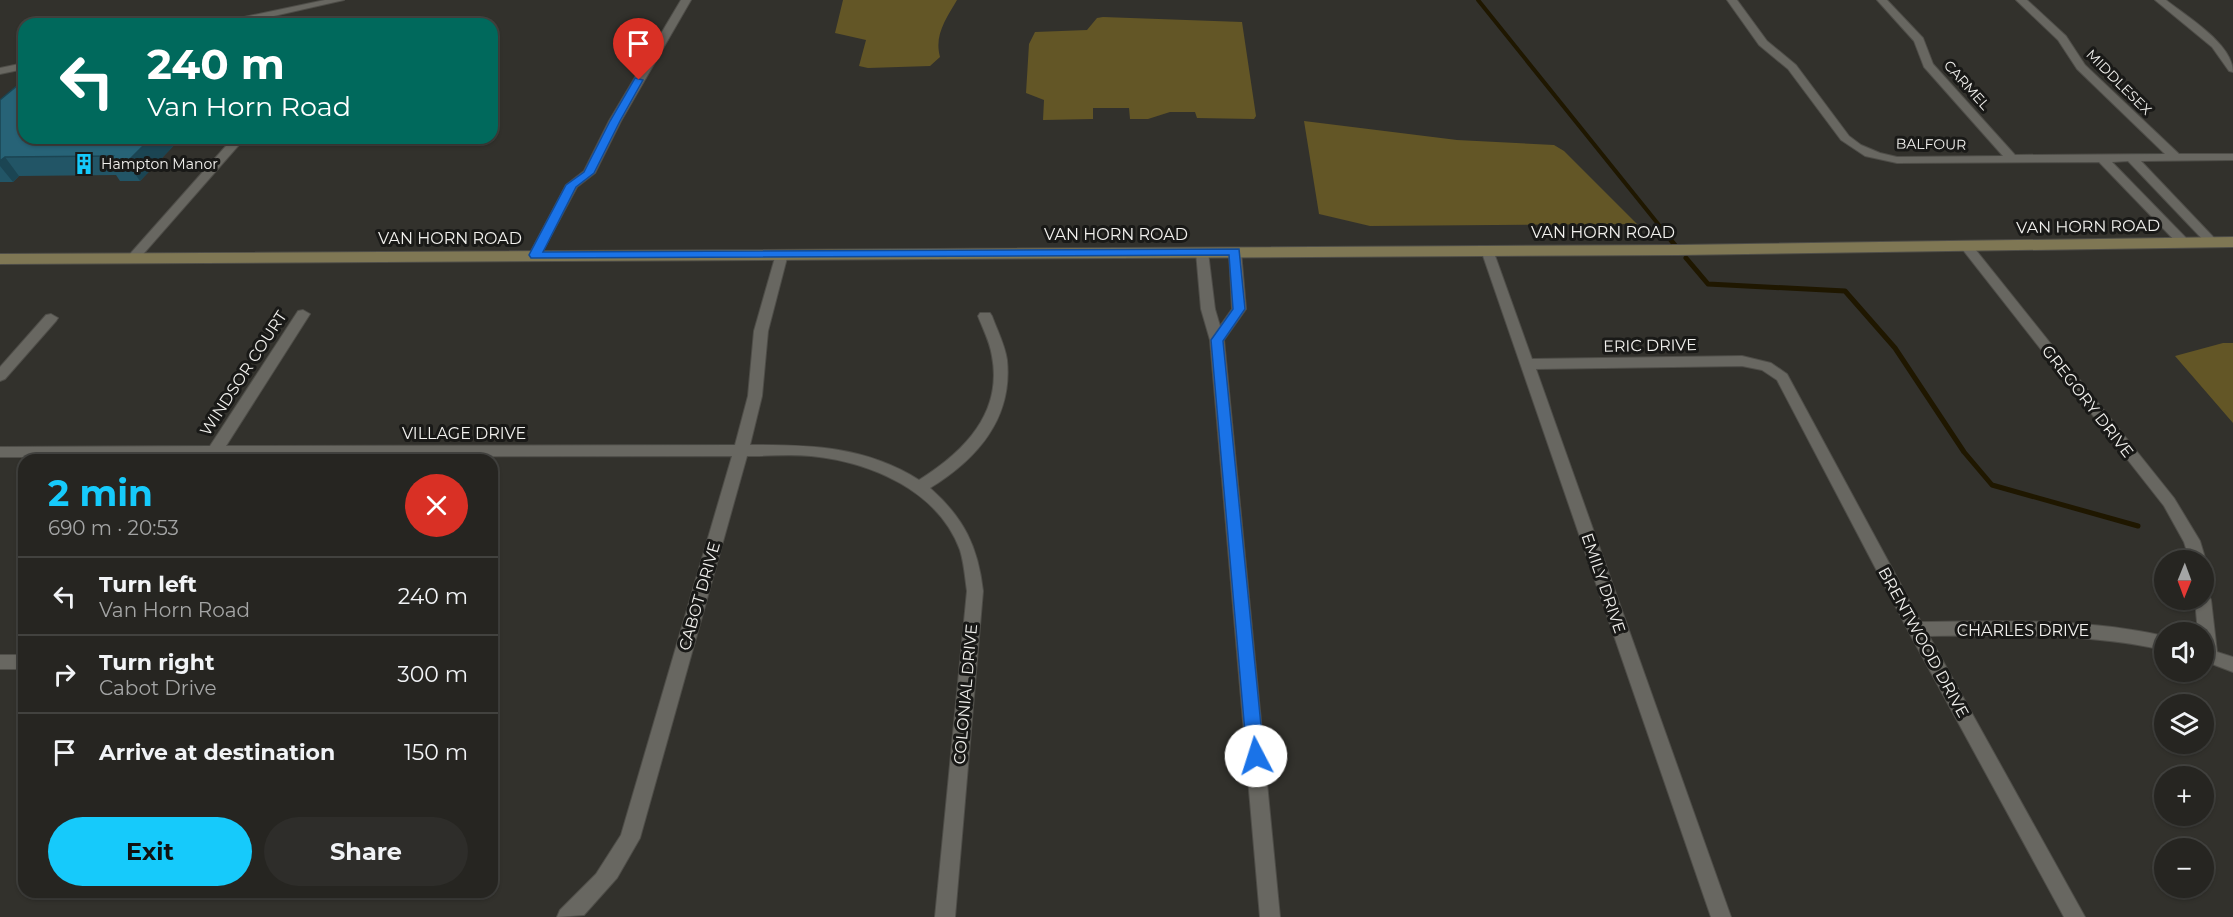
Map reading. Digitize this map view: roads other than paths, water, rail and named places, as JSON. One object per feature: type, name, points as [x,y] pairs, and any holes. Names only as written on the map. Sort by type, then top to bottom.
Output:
[{"type":"main road","name":"VAN HORN ROAD","points":[[0,259],[1967,247],[2233,242]]},
{"type":"street","points":[[262,18],[299,12],[339,0]]},
{"type":"street","points":[[535,255],[572,185],[589,173],[615,121],[686,0]]},
{"type":"street","name":"BALFOUR","points":[[1732,0],[1764,43],[1792,67],[1845,138],[1861,150],[1897,160],[2233,157]]},
{"type":"street","name":"CARMEL","points":[[1882,0],[1919,40],[1928,64],[2012,159]]},
{"type":"street","name":"MIDDLESEX","points":[[2021,0],[2062,38],[2080,67],[2175,157]]},
{"type":"street","points":[[2160,0],[2216,45],[2233,69]]},
{"type":"street","points":[[0,71],[18,67]]},
{"type":"street","points":[[134,257],[234,144]]},
{"type":"street","points":[[2100,157],[2184,243]]},
{"type":"street","points":[[2130,157],[2212,242]]},
{"type":"street","name":"GREGORY DRIVE","points":[[1967,247],[2169,502],[2192,541],[2195,550]]},
{"type":"street","name":"EMILY DRIVE","points":[[1487,250],[1721,917]]},
{"type":"street","points":[[1202,252],[1208,309],[1217,340],[1270,917]]},
{"type":"street","points":[[1217,340],[1239,309],[1235,252]]},
{"type":"street","name":"CABOT DRIVE","points":[[567,917],[604,882],[619,860],[630,837],[755,396],[761,331],[782,254]]},
{"type":"street","name":"WINDSOR COURT","points":[[214,452],[303,314]]},
{"type":"street","points":[[920,487],[950,468],[975,446],[995,413],[1001,393],[1000,357],[985,316]]},
{"type":"street","points":[[0,376],[51,318]]},
{"type":"street","name":"ERIC DRIVE","points":[[1527,364],[1742,361],[1758,363],[1772,369]]},
{"type":"street","name":"BRENTWOOD DRIVE","points":[[1772,369],[1788,384],[1801,416],[2074,917]]},
{"type":"street","name":"VILLAGE DRIVE","points":[[498,456],[809,450],[847,455],[887,468],[920,487]]},
{"type":"street","name":"VILLAGE DRIVE","points":[[0,452],[351,454]]},
{"type":"street","name":"COLONIAL DRIVE","points":[[920,487],[941,506],[960,532],[971,563],[975,591],[945,917]]},
{"type":"street","name":"CHARLES DRIVE","points":[[1916,629],[2055,627],[2119,633],[2154,641]]},
{"type":"street","points":[[2214,657],[2233,665]]},
{"type":"street","points":[[0,662],[18,662]]},
{"type":"waterway","points":[[1478,0],[1667,235]]},
{"type":"waterway","points":[[1666,234],[1678,249]]},
{"type":"waterway","points":[[1686,258],[1708,284],[1845,291],[1895,348],[1964,452],[1992,485],[2138,526]]},
{"type":"place","name":"Hampton Manor","points":[[84,164]]}]
